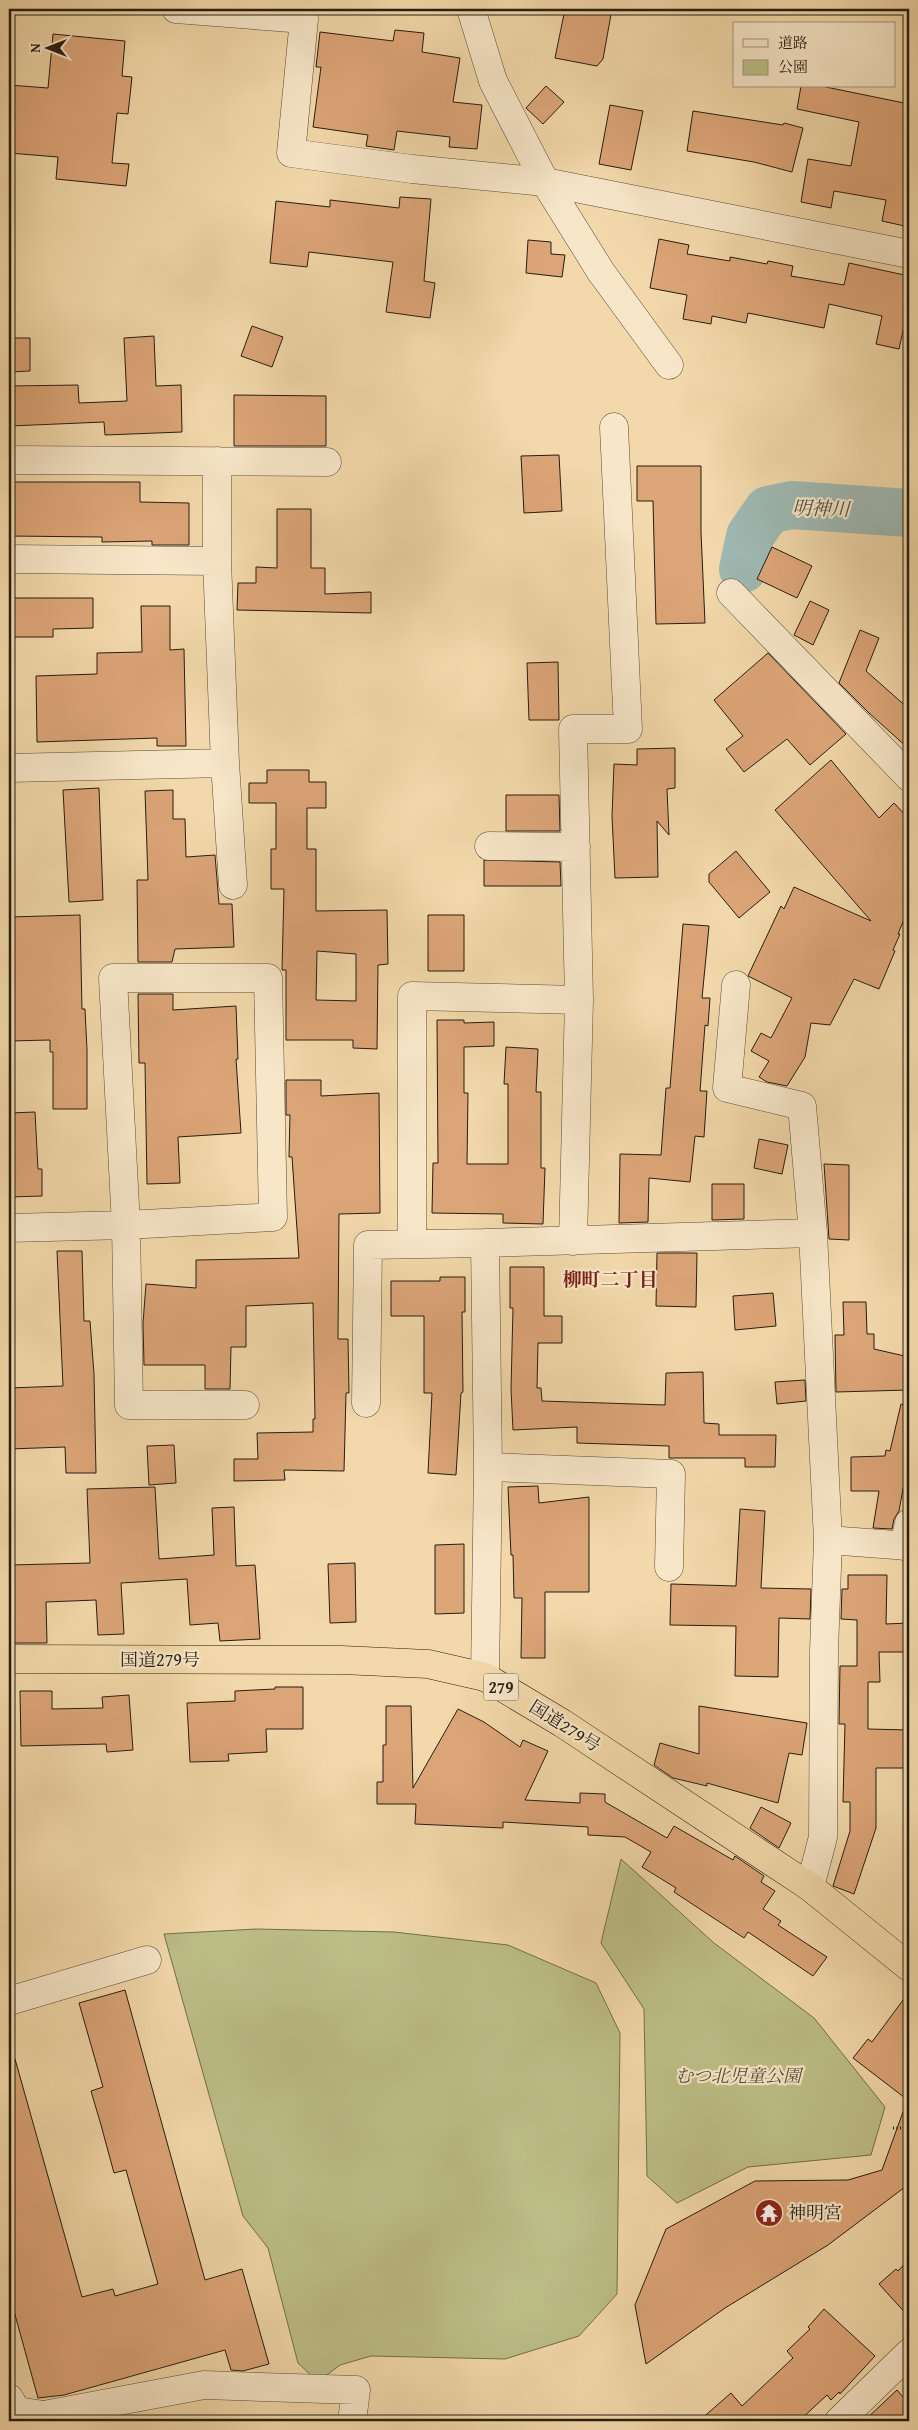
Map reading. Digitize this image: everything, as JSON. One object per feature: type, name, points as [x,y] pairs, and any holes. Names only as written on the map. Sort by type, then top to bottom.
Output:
[{"type":"highway","name":"国道279号","points":[[9,1659],[342,1660],[428,1664],[485,1677],[562,1723],[810,1888],[909,1968]]},
{"type":"street","points":[[176,9],[304,19],[291,153],[412,169],[545,182],[909,254]]},
{"type":"street","points":[[471,9],[492,81],[545,182],[601,272],[669,365]]},
{"type":"street","points":[[573,1241],[579,1000],[574,730],[628,730],[614,427]]},
{"type":"street","points":[[9,460],[327,462]]},
{"type":"street","points":[[217,461],[217,561],[225,763],[233,885]]},
{"type":"street","points":[[9,559],[217,561]]},
{"type":"street","points":[[731,592],[909,777]]},
{"type":"street","points":[[9,768],[225,763]]},
{"type":"street","points":[[490,846],[576,847]]},
{"type":"street","points":[[9,1228],[126,1225],[273,1217],[268,978],[113,978],[126,1225],[129,1405],[245,1405]]},
{"type":"street","points":[[736,985],[727,1088],[802,1106],[814,1233],[828,1540],[824,1651],[823,1837],[810,1888]]},
{"type":"street","points":[[412,1244],[412,996],[579,1000]]},
{"type":"street","points":[[366,1404],[368,1245],[573,1241],[814,1233]]},
{"type":"street","points":[[485,1243],[488,1467],[485,1677]]},
{"type":"street","points":[[488,1467],[671,1474],[669,1567]]},
{"type":"street","points":[[828,1540],[908,1538]]},
{"type":"street","points":[[9,2001],[147,1960]]},
{"type":"street","points":[[839,2421],[909,2353]]},
{"type":"street","points":[[9,2398],[17,2411],[44,2415],[204,2385],[356,2390],[352,2421]]},
{"type":"path","points":[[893,2128],[909,2128]]},
{"type":"green space","name":"むつ北児童公園","points":[[621,1859],[714,1943],[814,2018],[885,2107],[871,2155],[748,2167],[677,2203],[647,2176],[644,2009],[601,1943]]},
{"type":"green space","points":[[256,1929],[394,1932],[508,1945],[596,1983],[620,2033],[617,2294],[579,2336],[505,2359],[371,2356],[340,2365],[324,2377],[315,2379],[298,2363],[268,2248],[243,2216],[164,1934]]},
{"type":"building","points":[[565,9],[612,9],[603,59],[597,66],[555,58]]},
{"type":"building","points":[[395,30],[424,33],[422,52],[460,58],[453,102],[482,105],[477,149],[449,147],[450,137],[397,131],[394,150],[366,146],[368,135],[313,127],[321,67],[316,67],[320,32],[393,41]]},
{"type":"building","points":[[53,34],[125,41],[122,76],[132,77],[128,114],[117,113],[112,163],[129,164],[126,186],[56,179],[58,157],[9,153],[9,85],[48,88]]},
{"type":"building","points":[[546,86],[564,102],[543,124],[526,108]]},
{"type":"building","points":[[801,88],[831,88],[909,104],[909,227],[882,221],[886,200],[834,191],[831,208],[801,202],[808,159],[851,166],[859,122],[797,109]]},
{"type":"building","points":[[610,105],[643,111],[631,170],[599,164]]},
{"type":"building","points":[[693,111],[783,125],[784,123],[803,128],[792,172],[754,162],[687,151]]},
{"type":"building","points":[[400,197],[431,199],[424,281],[435,283],[430,318],[386,312],[393,262],[309,252],[307,267],[270,263],[276,201],[330,207],[330,200],[399,208]]},
{"type":"building","points":[[659,239],[689,245],[687,254],[730,261],[730,257],[767,264],[768,261],[793,266],[791,276],[844,285],[849,263],[909,276],[909,303],[899,349],[876,344],[882,316],[829,304],[824,328],[748,313],[746,323],[712,316],[711,324],[683,319],[687,295],[650,288]]},
{"type":"building","points":[[528,240],[551,242],[551,254],[565,255],[562,277],[526,273]]},
{"type":"building","points":[[252,326],[283,337],[272,367],[241,356]]},
{"type":"building","points":[[154,336],[156,386],[181,385],[182,432],[105,435],[104,422],[10,426],[11,386],[78,385],[79,403],[127,401],[124,338]]},
{"type":"building","points":[[9,338],[30,338],[30,371],[9,372]]},
{"type":"building","points":[[234,395],[326,396],[326,446],[234,446]]},
{"type":"building","points":[[559,455],[562,511],[524,513],[521,456]]},
{"type":"building","points":[[637,466],[701,466],[701,532],[705,623],[656,624],[653,501],[637,501]]},
{"type":"building","points":[[11,482],[140,482],[140,502],[189,503],[189,545],[152,545],[152,541],[102,542],[102,537],[9,536],[9,508],[13,508]]},
{"type":"building","points":[[277,509],[311,509],[311,568],[325,568],[325,594],[371,592],[371,613],[237,610],[238,583],[256,583],[256,567],[277,568]]},
{"type":"building","points":[[772,547],[812,566],[797,598],[757,579]]},
{"type":"building","points":[[9,598],[93,598],[93,628],[53,629],[53,637],[9,637]]},
{"type":"building","points":[[810,601],[829,610],[813,645],[794,635]]},
{"type":"building","points":[[141,606],[170,606],[170,650],[184,649],[186,746],[157,746],[157,738],[37,742],[36,676],[97,674],[97,653],[142,652]]},
{"type":"building","points":[[860,630],[879,638],[866,671],[909,709],[909,749],[839,683]]},
{"type":"building","points":[[768,653],[846,734],[810,765],[787,739],[744,772],[726,749],[743,736],[714,700]]},
{"type":"building","points":[[558,662],[559,720],[529,720],[527,663]]},
{"type":"building","points":[[675,748],[675,788],[667,789],[669,835],[657,821],[658,877],[615,878],[612,816],[614,764],[637,765],[637,749]]},
{"type":"building","points":[[831,760],[879,818],[894,803],[909,819],[909,907],[898,934],[900,934],[893,950],[895,951],[879,989],[854,979],[830,1025],[811,1023],[805,1057],[787,1086],[767,1082],[759,1077],[769,1061],[751,1051],[761,1033],[771,1038],[792,998],[748,976],[781,906],[784,909],[794,887],[871,921],[775,810]]},
{"type":"building","points":[[267,770],[309,770],[309,782],[326,782],[326,808],[307,808],[307,849],[316,849],[316,911],[387,910],[388,964],[378,965],[377,1049],[353,1048],[353,1040],[286,1040],[286,970],[282,970],[284,889],[271,889],[271,849],[276,849],[276,803],[249,803],[249,783],[267,783]],"holes":[[[317,951],[356,954],[356,1001],[316,1000]]]},
{"type":"building","points":[[99,788],[103,900],[69,902],[63,790]]},
{"type":"building","points":[[173,790],[173,819],[185,819],[186,857],[215,855],[219,904],[232,904],[234,947],[175,949],[172,962],[138,962],[137,880],[148,880],[145,791]]},
{"type":"building","points":[[506,795],[559,795],[560,831],[506,831]]},
{"type":"building","points":[[736,851],[770,892],[739,918],[709,882],[709,874]]},
{"type":"building","points":[[484,860],[560,862],[561,886],[484,886]]},
{"type":"building","points":[[80,915],[82,1009],[85,1009],[87,1050],[87,1109],[53,1109],[53,1052],[50,1052],[50,1040],[9,1041],[9,917]]},
{"type":"building","points":[[428,915],[464,915],[464,971],[428,971]]},
{"type":"building","points":[[683,924],[709,926],[702,998],[710,998],[708,1026],[705,1025],[700,1091],[707,1091],[704,1137],[695,1136],[690,1182],[649,1178],[648,1222],[619,1223],[620,1154],[661,1155],[666,1088],[670,1088]]},
{"type":"building","points":[[138,994],[173,994],[173,1010],[236,1006],[238,1059],[236,1059],[241,1133],[178,1137],[180,1183],[147,1184],[145,1063],[139,1063]]},
{"type":"building","points":[[437,1020],[464,1020],[464,1023],[494,1022],[494,1046],[464,1047],[464,1093],[468,1093],[467,1164],[508,1164],[508,1084],[504,1084],[506,1047],[538,1049],[536,1092],[541,1092],[541,1168],[545,1168],[543,1224],[503,1223],[503,1214],[432,1213],[433,1163],[438,1163]]},
{"type":"building","points":[[286,1080],[321,1080],[321,1096],[379,1093],[380,1213],[339,1214],[338,1339],[348,1339],[349,1393],[346,1393],[344,1471],[284,1470],[285,1480],[234,1481],[234,1459],[258,1459],[257,1433],[313,1432],[313,1419],[315,1419],[313,1303],[246,1306],[246,1347],[231,1347],[230,1389],[205,1389],[205,1365],[144,1365],[143,1323],[146,1284],[196,1288],[196,1260],[299,1258],[292,1157],[289,1157],[290,1115],[286,1115]]},
{"type":"building","points":[[35,1112],[38,1169],[42,1169],[42,1196],[9,1197],[9,1113]]},
{"type":"building","points":[[759,1139],[788,1145],[782,1174],[754,1168]]},
{"type":"building","points":[[824,1164],[849,1165],[849,1240],[829,1239]]},
{"type":"building","points":[[712,1184],[744,1184],[744,1219],[712,1220]]},
{"type":"building","points":[[57,1251],[82,1251],[84,1321],[90,1321],[94,1374],[96,1473],[66,1473],[65,1447],[9,1449],[9,1388],[63,1386]]},
{"type":"building","points":[[657,1253],[697,1253],[696,1307],[656,1306]]},
{"type":"building","points":[[510,1267],[544,1267],[544,1316],[562,1316],[562,1343],[538,1343],[537,1388],[541,1388],[542,1401],[665,1405],[666,1373],[703,1372],[704,1423],[719,1424],[719,1435],[776,1435],[775,1467],[745,1467],[745,1458],[669,1458],[669,1446],[577,1443],[577,1427],[513,1430],[511,1389],[513,1308],[510,1308]]},
{"type":"building","points":[[440,1277],[465,1277],[465,1312],[462,1312],[463,1392],[461,1393],[456,1475],[428,1473],[432,1393],[424,1393],[424,1316],[391,1316],[391,1281],[440,1281]]},
{"type":"building","points":[[773,1293],[776,1326],[735,1330],[733,1296]]},
{"type":"building","points":[[843,1302],[866,1302],[867,1334],[874,1334],[874,1349],[909,1357],[909,1390],[836,1392],[835,1335],[844,1335]]},
{"type":"building","points":[[805,1380],[806,1401],[777,1404],[775,1382]]},
{"type":"building","points":[[901,1404],[909,1406],[909,1455],[899,1511],[894,1519],[892,1529],[873,1528],[879,1491],[851,1491],[851,1457],[885,1456],[886,1450],[890,1451]]},
{"type":"building","points":[[174,1445],[176,1483],[149,1485],[147,1446]]},
{"type":"building","points":[[538,1486],[539,1503],[589,1497],[589,1592],[545,1592],[545,1658],[521,1658],[522,1598],[514,1598],[508,1487]]},
{"type":"building","points":[[155,1487],[159,1559],[214,1555],[212,1508],[234,1507],[236,1566],[255,1565],[260,1639],[220,1641],[218,1623],[190,1625],[187,1579],[121,1583],[124,1634],[98,1635],[96,1600],[46,1602],[47,1643],[12,1643],[10,1565],[90,1563],[87,1489]]},
{"type":"building","points":[[740,1509],[765,1511],[761,1588],[811,1589],[810,1619],[779,1618],[778,1677],[735,1676],[736,1626],[670,1625],[671,1584],[736,1586]]},
{"type":"building","points":[[464,1544],[464,1613],[435,1614],[435,1545]]},
{"type":"building","points":[[355,1563],[356,1622],[330,1623],[328,1564]]},
{"type":"building","points":[[848,1575],[887,1575],[886,1624],[909,1623],[909,1652],[879,1652],[880,1682],[868,1682],[868,1729],[909,1730],[909,1768],[876,1768],[876,1828],[854,1894],[833,1886],[850,1831],[850,1802],[843,1802],[845,1724],[839,1724],[840,1666],[857,1666],[857,1620],[841,1619],[842,1589],[848,1589]]},
{"type":"building","points":[[275,1687],[303,1687],[303,1729],[266,1729],[267,1752],[228,1754],[229,1761],[190,1762],[187,1703],[235,1701],[235,1691],[275,1689]]},
{"type":"building","points":[[20,1691],[52,1691],[52,1709],[103,1708],[102,1697],[129,1695],[133,1750],[107,1752],[106,1744],[21,1746]]},
{"type":"building","points":[[386,1706],[411,1706],[413,1788],[458,1709],[484,1722],[520,1747],[523,1740],[548,1751],[525,1800],[580,1803],[580,1793],[605,1794],[605,1802],[667,1838],[674,1826],[733,1860],[735,1856],[764,1876],[761,1882],[775,1891],[763,1909],[781,1921],[778,1925],[827,1957],[813,1976],[748,1932],[744,1938],[674,1892],[676,1888],[642,1867],[651,1852],[625,1837],[588,1835],[588,1827],[503,1822],[503,1828],[415,1824],[416,1804],[377,1804],[377,1782],[383,1782],[383,1745],[386,1745]]},
{"type":"building","points":[[699,1706],[807,1723],[802,1755],[789,1753],[778,1803],[707,1783],[707,1786],[673,1778],[654,1765],[660,1743],[699,1754]]},
{"type":"building","points":[[761,1807],[791,1823],[779,1848],[750,1828]]},
{"type":"building","points":[[125,1990],[205,2280],[242,2269],[269,2364],[243,2371],[231,2370],[225,2350],[64,2395],[38,2398],[9,2293],[9,2060],[15,2059],[82,2297],[113,2289],[115,2296],[158,2284],[126,2170],[114,2173],[91,2091],[103,2087],[79,2003]]},
{"type":"building","points":[[909,1992],[909,2101],[853,2058],[868,2039],[872,2042]]},
{"type":"building","points":[[907,2101],[909,2102],[909,2184],[828,2245],[725,2308],[646,2364],[635,2305],[666,2229],[755,2181],[848,2180],[882,2170]]},
{"type":"building","points":[[909,2259],[909,2317],[879,2284],[896,2269],[898,2271]]},
{"type":"building","points":[[824,2309],[875,2356],[840,2394],[839,2392],[831,2400],[827,2395],[799,2421],[699,2421],[731,2393],[742,2406],[793,2358],[787,2351],[810,2329],[808,2327]]},
{"type":"building","points":[[897,2390],[909,2404],[909,2421],[864,2421]]},
{"type":"waterway","name":"明神川","points":[[743,569],[750,536],[768,510],[792,505],[909,513]]},
{"type":"place","name":"神明宮","points":[[769,2213]]},
{"type":"district","name":"柳町二丁目","points":[[610,1279]]}]
